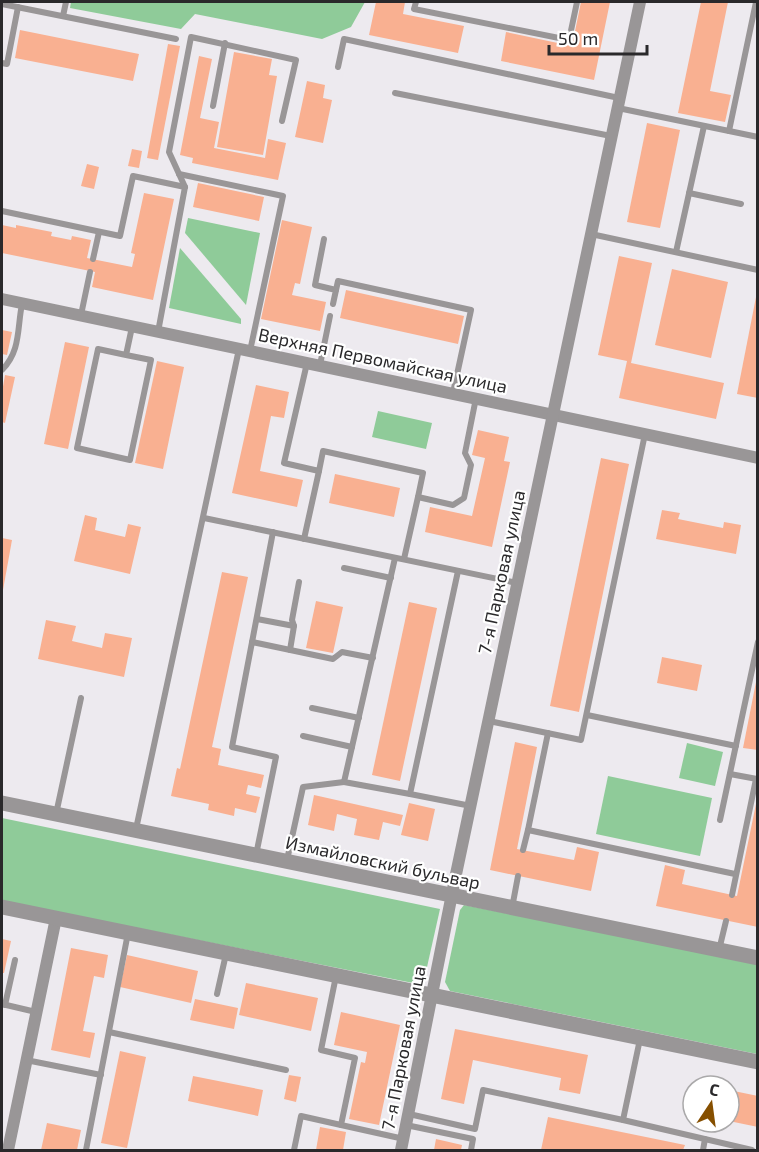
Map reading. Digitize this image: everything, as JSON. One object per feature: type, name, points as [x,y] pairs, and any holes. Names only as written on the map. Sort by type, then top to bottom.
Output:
[{"type":"street","name":"7-я Парковая улица","points":[[403,1145],[452,896],[640,2]]},
{"type":"street","name":"Верхняя Первомайская улица","points":[[2,299],[758,458]]},
{"type":"street","name":"Измайловский бульвар","points":[[2,803],[758,958]]},
{"type":"street","points":[[2,907],[758,1062]]},
{"type":"street","points":[[8,1150],[56,918]]},
{"type":"lane","points":[[63,16],[66,2]]},
{"type":"lane","points":[[416,2],[414,9],[569,40],[577,2]]},
{"type":"lane","points":[[729,131],[756,2]]},
{"type":"lane","points":[[2,4],[176,39]]},
{"type":"lane","points":[[2,63],[7,64],[18,7]]},
{"type":"lane","points":[[158,332],[185,187],[169,152],[191,37],[296,60],[282,121]]},
{"type":"lane","points":[[338,67],[344,39],[758,137]]},
{"type":"lane","points":[[213,106],[225,43]]},
{"type":"lane","points":[[395,93],[611,136]]},
{"type":"lane","points":[[676,252],[704,126]]},
{"type":"lane","points":[[136,830],[204,518],[283,196],[179,174]]},
{"type":"lane","points":[[2,211],[120,237],[133,176],[185,187]]},
{"type":"lane","points":[[689,193],[741,204]]},
{"type":"lane","points":[[93,259],[99,232]]},
{"type":"lane","points":[[591,234],[758,270]]},
{"type":"lane","points":[[324,239],[315,285],[336,290]]},
{"type":"lane","points":[[81,315],[90,272]]},
{"type":"lane","points":[[333,304],[338,281],[471,310],[453,393]]},
{"type":"lane","points":[[2,370],[15,352],[22,303]]},
{"type":"lane","points":[[318,471],[284,463],[330,316]]},
{"type":"lane","points":[[126,355],[132,326]]},
{"type":"lane","points":[[98,349],[126,355],[151,360],[130,463],[77,448],[98,349]]},
{"type":"lane","points":[[2,361],[9,362]]},
{"type":"lane","points":[[418,497],[453,505],[464,498],[471,465],[465,453],[476,398]]},
{"type":"lane","points":[[489,721],[581,740],[645,434]]},
{"type":"lane","points":[[304,538],[323,451],[423,473],[404,560]]},
{"type":"lane","points":[[204,518],[517,583]]},
{"type":"lane","points":[[256,855],[276,757],[232,747],[273,532]]},
{"type":"lane","points":[[344,782],[395,558]]},
{"type":"lane","points":[[344,568],[391,578]]},
{"type":"lane","points":[[410,794],[458,571]]},
{"type":"lane","points":[[290,650],[294,626],[292,620],[299,582]]},
{"type":"lane","points":[[257,619],[294,626]]},
{"type":"lane","points":[[252,642],[333,660],[342,652],[373,658]]},
{"type":"lane","points":[[720,820],[758,642]]},
{"type":"lane","points":[[56,814],[81,699]]},
{"type":"lane","points":[[312,708],[359,718]]},
{"type":"lane","points":[[587,715],[736,746]]},
{"type":"lane","points":[[524,850],[548,733]]},
{"type":"lane","points":[[303,736],[352,747]]},
{"type":"lane","points":[[730,774],[757,779],[732,895]]},
{"type":"lane","points":[[286,862],[303,787],[344,782],[471,806]]},
{"type":"lane","points":[[528,830],[735,874]]},
{"type":"lane","points":[[512,908],[518,876]]},
{"type":"lane","points":[[719,950],[726,921]]},
{"type":"lane","points":[[86,1150],[128,933]]},
{"type":"lane","points":[[217,994],[226,953]]},
{"type":"lane","points":[[15,960],[3,1005],[36,1012]]},
{"type":"lane","points":[[336,976],[321,1050],[355,1058],[341,1125]]},
{"type":"lane","points":[[109,1032],[286,1070]]},
{"type":"lane","points":[[624,1120],[641,1038]]},
{"type":"lane","points":[[26,1060],[100,1075]]},
{"type":"lane","points":[[408,1119],[475,1129],[483,1090],[752,1150]]},
{"type":"lane","points":[[294,1150],[301,1116],[341,1125],[403,1145]]},
{"type":"lane","points":[[408,1119],[473,1139],[471,1150]]},
{"type":"lane","points":[[703,1150],[705,1139]]},
{"type":"green space","points":[[71,2],[365,2],[351,27],[322,39],[195,14],[181,29],[70,8]]},
{"type":"green space","points":[[188,218],[260,233],[246,305],[185,233]]},
{"type":"green space","points":[[180,248],[241,319],[241,324],[169,308]]},
{"type":"green space","points":[[378,411],[432,423],[426,449],[372,437]]},
{"type":"green space","points":[[687,743],[723,752],[715,786],[679,778]]},
{"type":"green space","points":[[608,776],[712,798],[700,856],[596,834]]},
{"type":"green space","points":[[2,818],[440,909],[423,985],[2,901]]},
{"type":"green space","points":[[464,905],[757,963],[757,1054],[450,991],[445,982],[460,910]]},
{"type":"building","points":[[376,2],[405,2],[403,14],[464,26],[458,53],[369,35]]},
{"type":"building","points":[[581,2],[610,2],[594,80],[501,61],[506,32],[572,46]]},
{"type":"building","points":[[701,2],[728,2],[710,91],[731,95],[725,122],[678,113]]},
{"type":"building","points":[[20,30],[139,54],[133,81],[15,58]]},
{"type":"building","points":[[168,44],[180,46],[158,160],[147,158]]},
{"type":"building","points":[[234,52],[272,59],[269,75],[277,76],[263,155],[217,147]]},
{"type":"building","points":[[199,56],[212,59],[200,118],[219,122],[214,148],[265,158],[268,139],[286,143],[278,180],[192,163],[193,158],[180,155]]},
{"type":"building","points":[[307,81],[325,85],[323,98],[332,100],[323,143],[295,137]]},
{"type":"building","points":[[647,123],[680,130],[660,228],[627,222]]},
{"type":"building","points":[[132,149],[142,151],[139,168],[128,166]]},
{"type":"building","points":[[87,164],[99,167],[94,189],[81,186]]},
{"type":"building","points":[[198,183],[264,197],[259,221],[193,207]]},
{"type":"building","points":[[144,193],[174,199],[153,300],[92,287],[95,272],[2,253],[2,225],[16,228],[16,225],[52,232],[51,236],[71,240],[72,236],[91,240],[87,258],[132,267],[135,254],[131,253]]},
{"type":"building","points":[[282,220],[312,227],[300,284],[295,283],[292,295],[326,302],[320,331],[261,319]]},
{"type":"building","points":[[619,256],[652,263],[631,363],[724,383],[716,419],[619,398],[627,361],[598,355]]},
{"type":"building","points":[[672,269],[728,282],[711,358],[655,345]]},
{"type":"building","points":[[346,290],[464,316],[458,344],[340,318]]},
{"type":"building","points":[[756,297],[758,297],[758,398],[737,394]]},
{"type":"building","points":[[2,330],[12,332],[7,355],[2,354]]},
{"type":"building","points":[[65,342],[89,347],[68,449],[44,444]]},
{"type":"building","points":[[157,361],[184,367],[163,469],[135,463]]},
{"type":"building","points":[[5,375],[15,377],[5,423],[2,422],[2,392]]},
{"type":"building","points":[[256,385],[289,392],[284,418],[271,416],[260,471],[303,480],[297,507],[232,493]]},
{"type":"building","points":[[478,430],[509,437],[504,461],[510,462],[492,547],[425,532],[430,507],[472,516],[485,458],[472,455]]},
{"type":"building","points":[[601,458],[629,464],[579,712],[550,706]]},
{"type":"building","points":[[335,474],[400,488],[394,517],[329,503]]},
{"type":"building","points":[[662,510],[680,513],[678,519],[723,528],[724,522],[741,525],[736,554],[656,539]]},
{"type":"building","points":[[85,515],[97,518],[95,530],[125,537],[128,524],[141,527],[130,574],[74,561]]},
{"type":"building","points":[[2,538],[12,540],[3,590],[2,590]]},
{"type":"building","points":[[222,572],[248,577],[212,747],[221,749],[218,765],[264,775],[261,788],[248,785],[246,794],[260,797],[256,813],[235,808],[234,816],[208,810],[209,804],[171,796],[177,768],[180,769]]},
{"type":"building","points":[[316,601],[343,607],[333,653],[306,648]]},
{"type":"building","points":[[409,602],[437,608],[400,781],[372,775]]},
{"type":"building","points":[[46,620],[76,626],[72,641],[102,648],[105,633],[132,638],[124,677],[38,659]]},
{"type":"building","points":[[662,657],[702,665],[697,691],[657,683]]},
{"type":"building","points":[[756,682],[758,682],[758,750],[743,748]]},
{"type":"building","points":[[515,742],[537,747],[517,849],[574,860],[577,847],[599,852],[591,891],[490,870]]},
{"type":"building","points":[[314,795],[403,815],[400,826],[383,822],[379,840],[354,835],[357,819],[337,814],[334,831],[308,825]]},
{"type":"building","points":[[409,803],[435,809],[428,841],[401,835]]},
{"type":"building","points":[[756,804],[758,927],[656,906],[665,865],[685,870],[682,884],[737,896]]},
{"type":"building","points":[[2,939],[11,941],[4,973],[2,973]]},
{"type":"building","points":[[71,948],[108,955],[104,978],[94,976],[83,1031],[95,1033],[90,1058],[51,1050]]},
{"type":"building","points":[[127,955],[198,971],[191,1003],[120,987]]},
{"type":"building","points":[[246,983],[318,998],[311,1031],[239,1015]]},
{"type":"building","points":[[195,999],[238,1008],[234,1029],[190,1020]]},
{"type":"building","points":[[341,1012],[400,1025],[379,1125],[349,1119],[361,1062],[365,1063],[367,1052],[334,1045]]},
{"type":"building","points":[[455,1029],[588,1055],[580,1094],[559,1090],[561,1078],[473,1060],[464,1104],[441,1099]]},
{"type":"building","points":[[120,1051],[146,1057],[127,1148],[101,1143]]},
{"type":"building","points":[[289,1075],[301,1077],[296,1102],[284,1099]]},
{"type":"building","points":[[193,1076],[263,1090],[258,1116],[188,1101]]},
{"type":"building","points":[[741,1092],[758,1096],[758,1127],[741,1123]]},
{"type":"building","points":[[548,1117],[685,1145],[683,1150],[541,1150]]},
{"type":"building","points":[[47,1123],[81,1130],[77,1150],[41,1150]]},
{"type":"building","points":[[320,1127],[346,1132],[343,1150],[316,1150]]},
{"type":"building","points":[[436,1139],[462,1145],[461,1150],[434,1150]]}]
